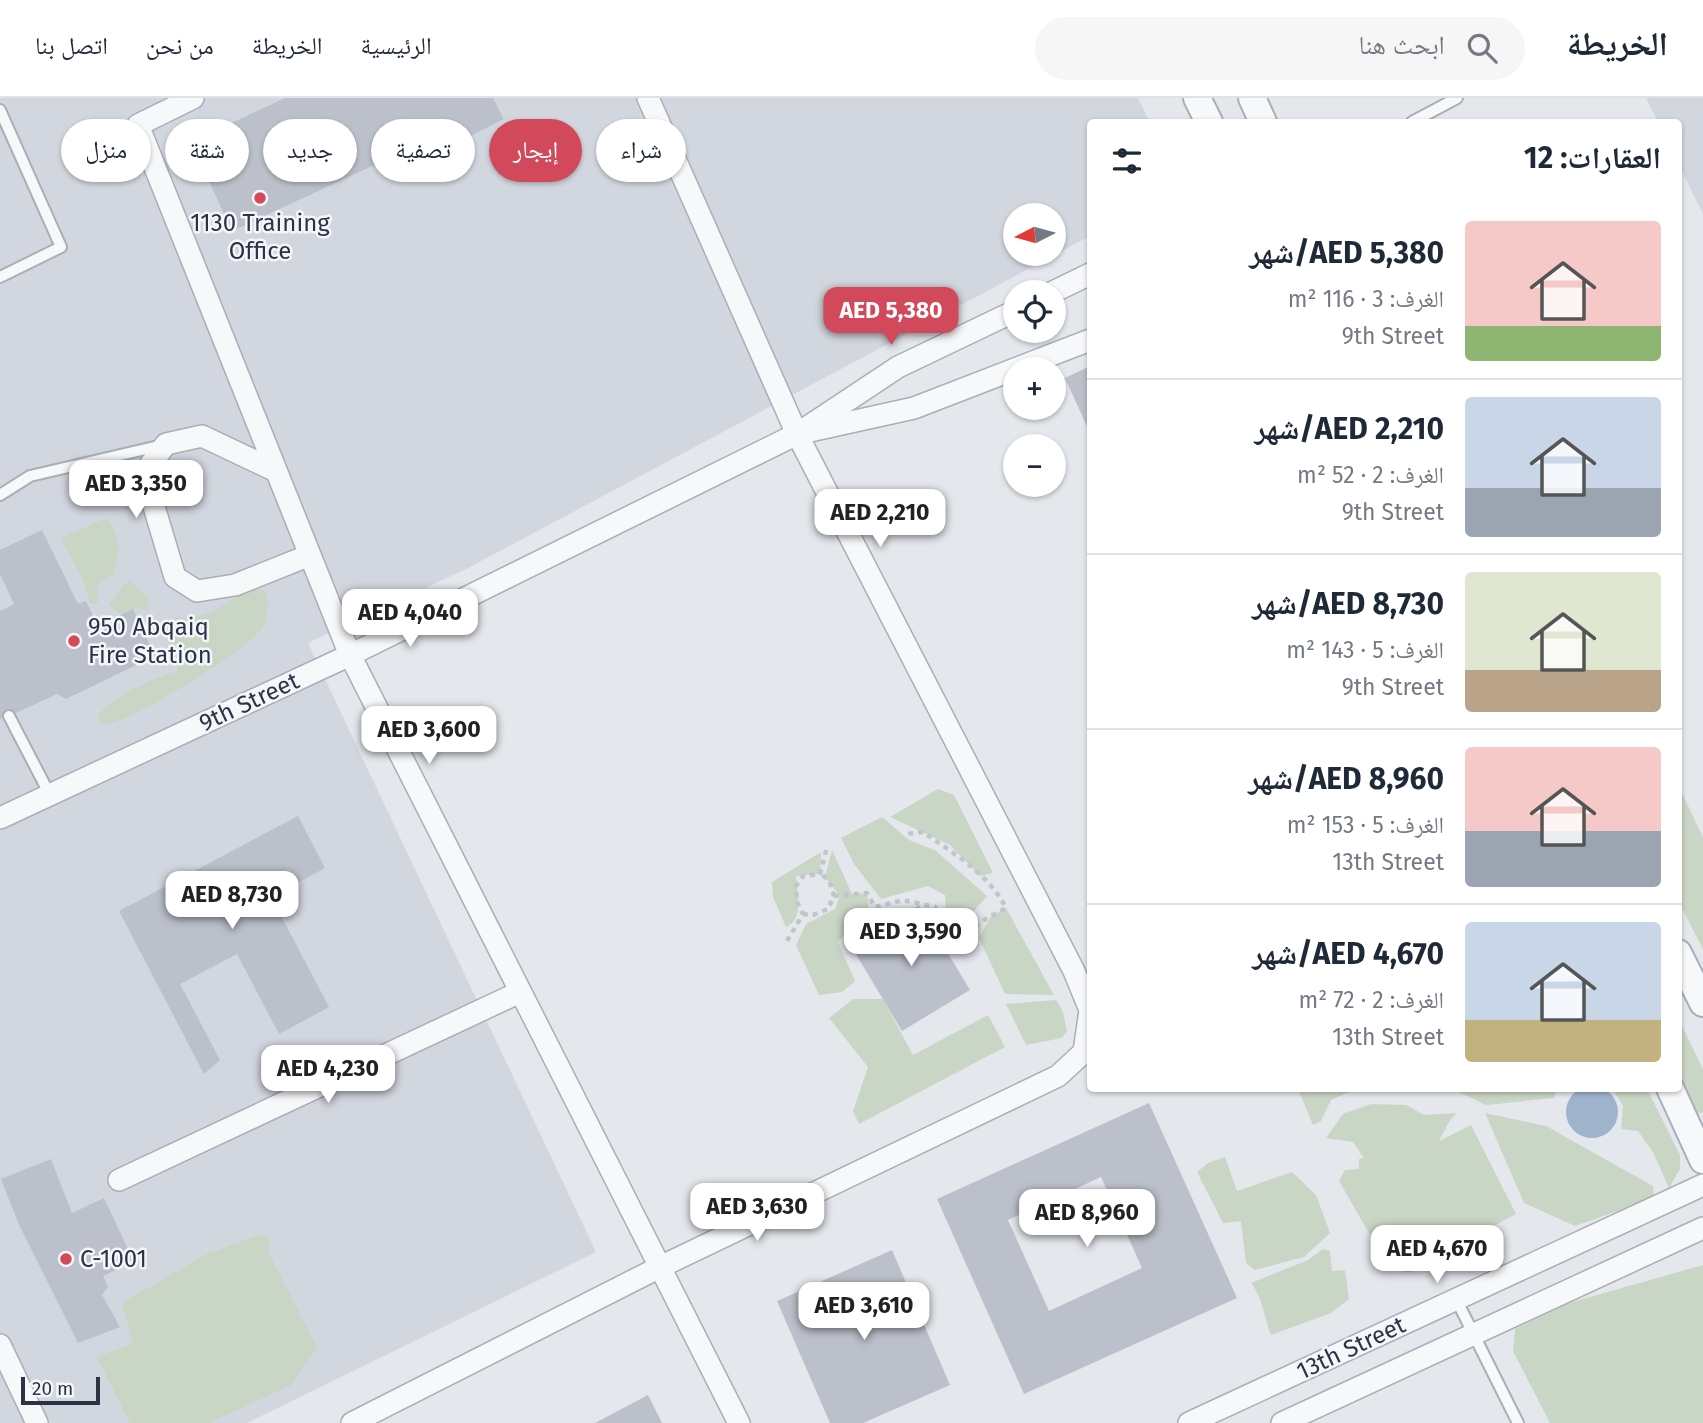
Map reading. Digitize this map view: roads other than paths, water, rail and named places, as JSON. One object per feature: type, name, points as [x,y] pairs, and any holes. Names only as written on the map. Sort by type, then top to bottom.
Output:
[{"type":"street","points":[[193,98],[138,125],[349,655],[739,1423]]},
{"type":"street","points":[[648,98],[797,434],[1074,971],[1087,1003]]},
{"type":"street","points":[[1252,98],[1262,119]]},
{"type":"street","points":[[1066,286],[1087,275]]},
{"type":"street","points":[[797,434],[898,366],[1003,317]]},
{"type":"street","points":[[797,434],[914,408],[1087,341]]},
{"type":"street","name":"9th Street","points":[[0,818],[349,655],[797,434]]},
{"type":"street","points":[[276,471],[202,436],[166,444],[144,473],[176,577],[197,591],[235,585],[310,555]]},
{"type":"street","points":[[1682,961],[1703,1003]]},
{"type":"street","points":[[119,1180],[520,992]]},
{"type":"street","points":[[352,1423],[660,1267],[1058,1076],[1084,1052],[1087,1031]]},
{"type":"street","points":[[1672,1092],[1703,1160]]},
{"type":"street","name":"13th Street","points":[[1189,1423],[1703,1185]]},
{"type":"street","name":"13th Street","points":[[1282,1423],[1703,1228]]},
{"type":"street","points":[[0,1345],[37,1423]]},
{"type":"lane","points":[[1418,119],[1457,98]]},
{"type":"lane","points":[[0,110],[61,247],[0,277]]},
{"type":"lane","points":[[0,495],[30,476],[166,444]]},
{"type":"lane","points":[[9,716],[50,795]]},
{"type":"lane","points":[[1456,1299],[1518,1423]]},
{"type":"water","points":[[1575,1092],[1609,1092],[1616,1102],[1616,1122],[1611,1131],[1602,1136],[1582,1136],[1573,1131],[1568,1122],[1568,1102]]},
{"type":"place","name":"1130 Training Office","points":[[260,198]]},
{"type":"place","name":"950 Abqaiq Fire Station","points":[[74,641]]},
{"type":"place","name":"C-1001","points":[[66,1259]]}]
